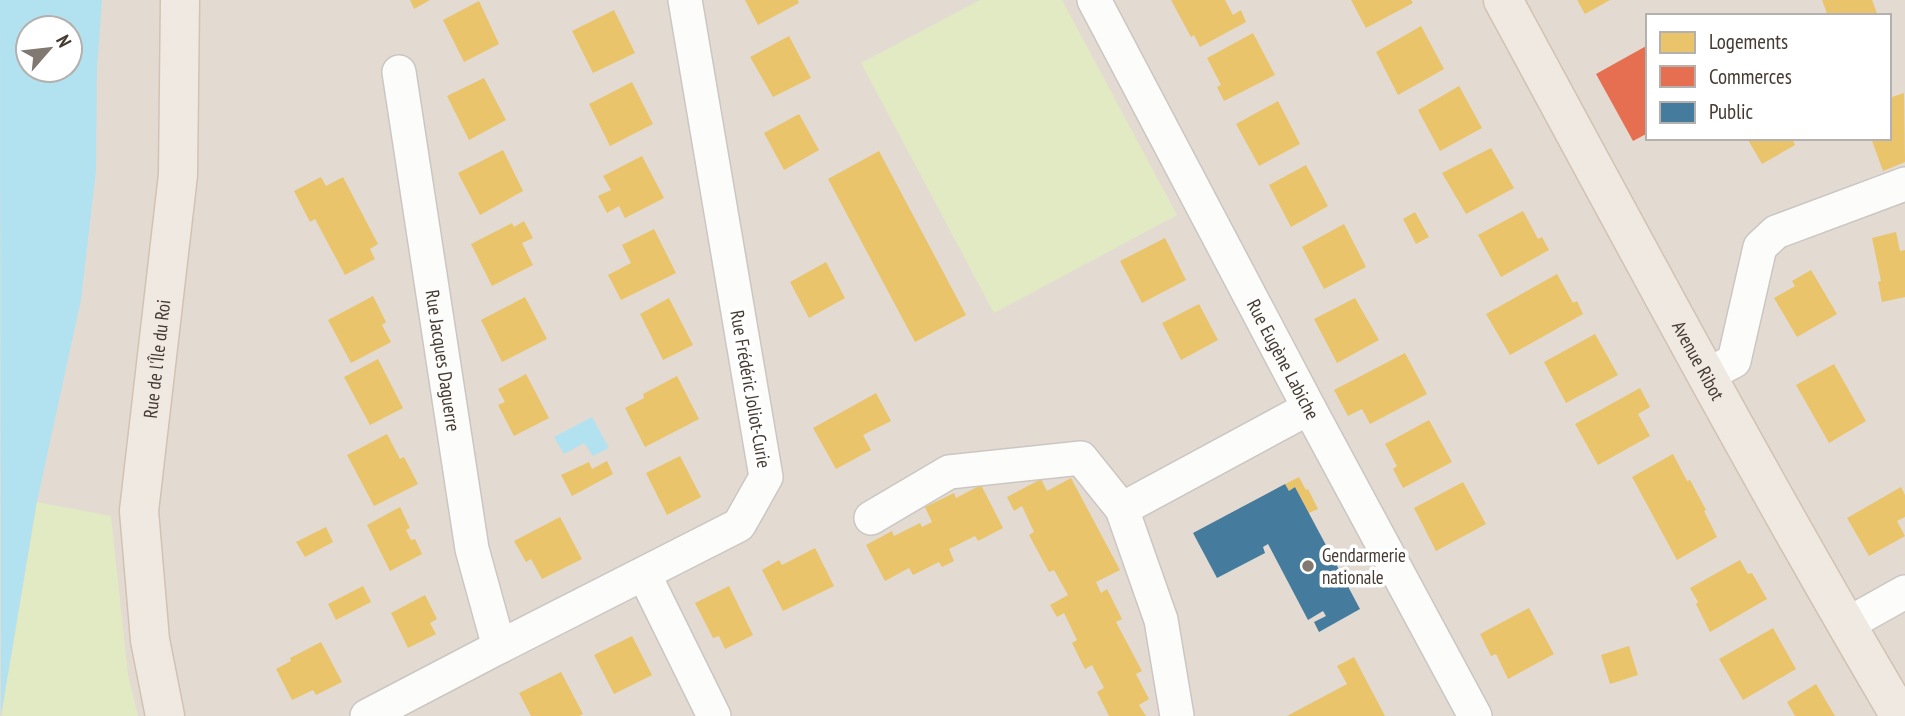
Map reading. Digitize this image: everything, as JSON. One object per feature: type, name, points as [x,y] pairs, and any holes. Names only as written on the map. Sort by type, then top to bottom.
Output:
[{"type":"main road","name":"Rue de l'Île du Roi","points":[[165,716],[150,640],[139,511],[178,175],[180,0]]},
{"type":"main road","name":"Avenue Ribot","points":[[1503,0],[1707,375],[1846,625],[1900,716]]},
{"type":"street","name":"Rue Frédéric Joliot-Curie","points":[[387,711],[499,647],[739,525],[766,477],[685,0]]},
{"type":"street","name":"Rue Eugène Labiche","points":[[1094,0],[1475,716]]},
{"type":"street","name":"Rue Jacques Daguerre","points":[[398,72],[472,549],[499,647]]},
{"type":"street","points":[[1707,375],[1734,361],[1760,247],[1776,232],[1905,184]]},
{"type":"street","points":[[1122,509],[1309,408]]},
{"type":"street","points":[[871,518],[949,472],[1081,458],[1122,509],[1161,620],[1177,716]]},
{"type":"street","points":[[644,575],[714,716]]},
{"type":"street","points":[[1846,625],[1905,592]]},
{"type":"shaded area","points":[[0,0],[1905,0],[1905,716],[0,716]]},
{"type":"green space","points":[[980,0],[1062,0],[1177,215],[994,313],[861,63]]},
{"type":"green space","points":[[37,502],[111,516],[128,675],[138,716],[1,716]]},
{"type":"water","points":[[0,0],[102,0],[97,69],[96,171],[81,300],[36,506],[1,716]]},
{"type":"water","points":[[592,417],[609,448],[593,456],[584,443],[564,454],[554,437]]},
{"type":"building: Logements","points":[[410,0],[430,0],[414,9]]},
{"type":"building: Logements","points":[[745,0],[798,0],[799,3],[758,25]]},
{"type":"building: Logements","points":[[1171,0],[1225,0],[1233,15],[1241,10],[1246,22],[1200,47],[1194,35],[1191,37]]},
{"type":"building: Logements","points":[[1351,0],[1411,0],[1413,3],[1366,28]]},
{"type":"building: Logements","points":[[1577,0],[1610,0],[1585,14]]},
{"type":"building: Logements","points":[[1822,0],[1872,0],[1877,14],[1827,14]]},
{"type":"building: Logements","points":[[479,1],[499,44],[464,62],[443,20]]},
{"type":"building: Logements","points":[[614,10],[635,53],[593,73],[572,31]]},
{"type":"building: Logements","points":[[1421,26],[1444,69],[1398,95],[1376,52]]},
{"type":"building: Logements","points":[[1253,33],[1275,75],[1224,101],[1217,87],[1221,85],[1207,58]]},
{"type":"building: Logements","points":[[789,36],[811,78],[773,97],[750,57]]},
{"type":"building: Logements","points":[[484,78],[506,120],[469,140],[447,96]]},
{"type":"building: Logements","points":[[632,82],[653,124],[610,146],[589,104]]},
{"type":"building: Logements","points":[[1459,86],[1482,128],[1440,151],[1418,110]]},
{"type":"building: Logements","points":[[1904,93],[1905,162],[1883,171],[1872,140],[1891,140],[1891,97]]},
{"type":"building: Logements","points":[[1278,101],[1300,144],[1259,166],[1236,124]]},
{"type":"building: Logements","points":[[799,114],[819,150],[784,170],[764,133]]},
{"type":"building: Logements","points":[[1748,140],[1793,140],[1795,145],[1762,164]]},
{"type":"building: Logements","points":[[1491,148],[1514,188],[1466,214],[1442,173]]},
{"type":"building: Logements","points":[[503,150],[523,191],[480,215],[458,173]]},
{"type":"building: Logements","points":[[879,151],[966,315],[915,342],[828,179]]},
{"type":"building: Logements","points":[[642,156],[664,198],[625,218],[619,206],[607,213],[598,196],[611,190],[603,176]]},
{"type":"building: Logements","points":[[1306,165],[1328,206],[1291,227],[1269,185]]},
{"type":"building: Logements","points":[[321,177],[326,186],[343,177],[378,244],[370,249],[375,259],[345,275],[315,219],[310,222],[294,191]]},
{"type":"building: Logements","points":[[1523,211],[1538,239],[1542,237],[1549,250],[1501,277],[1478,235]]},
{"type":"building: Logements","points":[[1415,212],[1429,237],[1416,244],[1403,219]]},
{"type":"building: Logements","points":[[524,221],[533,238],[522,243],[533,265],[492,286],[471,244],[512,223],[514,227]]},
{"type":"building: Logements","points":[[1344,224],[1366,267],[1324,289],[1302,247]]},
{"type":"building: Logements","points":[[654,229],[676,273],[621,300],[608,275],[631,263],[622,245]]},
{"type":"building: Logements","points":[[1896,232],[1900,251],[1905,250],[1905,297],[1882,302],[1878,282],[1881,281],[1872,238]]},
{"type":"building: Logements","points":[[1165,238],[1186,280],[1142,303],[1120,261]]},
{"type":"building: Logements","points":[[826,262],[845,298],[809,318],[790,282]]},
{"type":"building: Logements","points":[[1811,270],[1837,314],[1797,337],[1774,298],[1795,286],[1792,281]]},
{"type":"building: Logements","points":[[1557,274],[1573,303],[1577,301],[1583,314],[1510,355],[1486,314]]},
{"type":"building: Logements","points":[[373,296],[386,322],[382,325],[391,342],[351,363],[328,320]]},
{"type":"building: Logements","points":[[525,297],[547,339],[502,362],[481,320]]},
{"type":"building: Logements","points":[[669,298],[693,345],[663,360],[640,314]]},
{"type":"building: Logements","points":[[1355,298],[1379,340],[1337,363],[1314,319]]},
{"type":"building: Logements","points":[[1199,304],[1218,340],[1181,360],[1162,323]]},
{"type":"building: Logements","points":[[1595,334],[1618,375],[1566,403],[1544,362]]},
{"type":"building: Logements","points":[[1405,353],[1427,394],[1370,424],[1362,409],[1348,416],[1334,390]]},
{"type":"building: Logements","points":[[378,359],[403,408],[370,425],[344,377]]},
{"type":"building: Logements","points":[[1834,364],[1866,421],[1829,443],[1796,385]]},
{"type":"building: Logements","points":[[526,374],[549,418],[514,436],[498,405],[505,402],[498,389]]},
{"type":"building: Logements","points":[[677,376],[699,419],[645,447],[625,408],[644,398],[643,394]]},
{"type":"building: Logements","points":[[1640,388],[1650,407],[1638,414],[1650,436],[1598,465],[1575,424]]},
{"type":"building: Logements","points":[[876,393],[891,421],[863,435],[871,450],[836,469],[813,428]]},
{"type":"building: Logements","points":[[1429,420],[1452,462],[1403,488],[1393,469],[1397,466],[1385,444]]},
{"type":"building: Logements","points":[[387,434],[400,459],[404,457],[418,484],[374,506],[347,455]]},
{"type":"building: Logements","points":[[1673,454],[1706,510],[1704,511],[1717,537],[1677,560],[1632,477]]},
{"type":"building: Logements","points":[[680,456],[701,497],[667,515],[646,473]]},
{"type":"building: Logements","points":[[607,461],[613,474],[572,496],[561,475],[589,462],[592,469]]},
{"type":"building: Logements","points":[[1299,477],[1318,509],[1309,513],[1295,487],[1289,491],[1285,484]]},
{"type":"building: Logements","points":[[1071,478],[1120,570],[1096,582],[1101,593],[1107,589],[1122,619],[1116,622],[1142,671],[1136,674],[1149,699],[1139,705],[1146,716],[1109,716],[1097,692],[1104,688],[1092,665],[1085,669],[1072,643],[1077,640],[1064,613],[1057,617],[1050,605],[1068,595],[1054,570],[1049,572],[1029,535],[1034,532],[1022,506],[1014,511],[1007,497],[1041,479],[1047,491]]},
{"type":"building: Logements","points":[[1463,482],[1486,524],[1436,551],[1414,508]]},
{"type":"building: Logements","points":[[981,485],[1003,528],[978,541],[975,536],[949,549],[954,561],[942,567],[939,562],[913,575],[909,568],[885,581],[866,545],[892,531],[894,536],[920,523],[922,527],[932,522],[925,507],[954,493],[956,498]]},
{"type":"building: Logements","points":[[1901,487],[1905,495],[1905,517],[1897,521],[1905,536],[1869,556],[1847,518]]},
{"type":"building: Logements","points":[[400,507],[410,528],[406,530],[411,540],[415,539],[422,554],[390,571],[367,525]]},
{"type":"building: Logements","points":[[560,517],[582,559],[542,579],[531,559],[526,562],[514,541]]},
{"type":"building: Logements","points":[[326,527],[333,542],[305,557],[296,542]]},
{"type":"building: Logements","points":[[815,548],[834,586],[783,611],[762,570],[779,560],[782,565]]},
{"type":"building: Logements","points":[[1740,560],[1748,574],[1752,573],[1767,599],[1710,632],[1690,588]]},
{"type":"building: Logements","points":[[363,586],[371,602],[336,620],[328,604]]},
{"type":"building: Logements","points":[[729,586],[753,635],[725,649],[719,636],[713,638],[695,603]]},
{"type":"building: Logements","points":[[425,595],[437,619],[430,623],[436,634],[408,648],[391,613]]},
{"type":"building: Logements","points":[[1529,608],[1554,654],[1508,679],[1496,654],[1491,656],[1480,634]]},
{"type":"building: Logements","points":[[1773,628],[1796,669],[1743,700],[1719,659]]},
{"type":"building: Logements","points":[[632,636],[652,675],[614,694],[594,655]]},
{"type":"building: Logements","points":[[321,642],[342,682],[316,695],[313,690],[292,700],[276,669],[291,661],[290,658]]},
{"type":"building: Logements","points":[[1629,646],[1638,675],[1610,684],[1601,655]]},
{"type":"building: Logements","points":[[1354,657],[1385,716],[1287,716],[1347,684],[1337,666]]},
{"type":"building: Logements","points":[[561,672],[583,714],[531,716],[519,693]]},
{"type":"building: Logements","points":[[1816,684],[1835,716],[1795,716],[1787,702]]},
{"type":"building: Commerces","points":[[1646,46],[1646,134],[1633,141],[1596,74]]},
{"type":"building: Public","name":"Gendarmerie nationale","points":[[1285,484],[1289,491],[1295,487],[1360,609],[1319,632],[1314,622],[1326,616],[1323,611],[1308,620],[1268,544],[1263,547],[1265,553],[1217,578],[1193,533]]},
{"type":"place","name":"Gendarmerie nationale","points":[[1308,566]]}]
